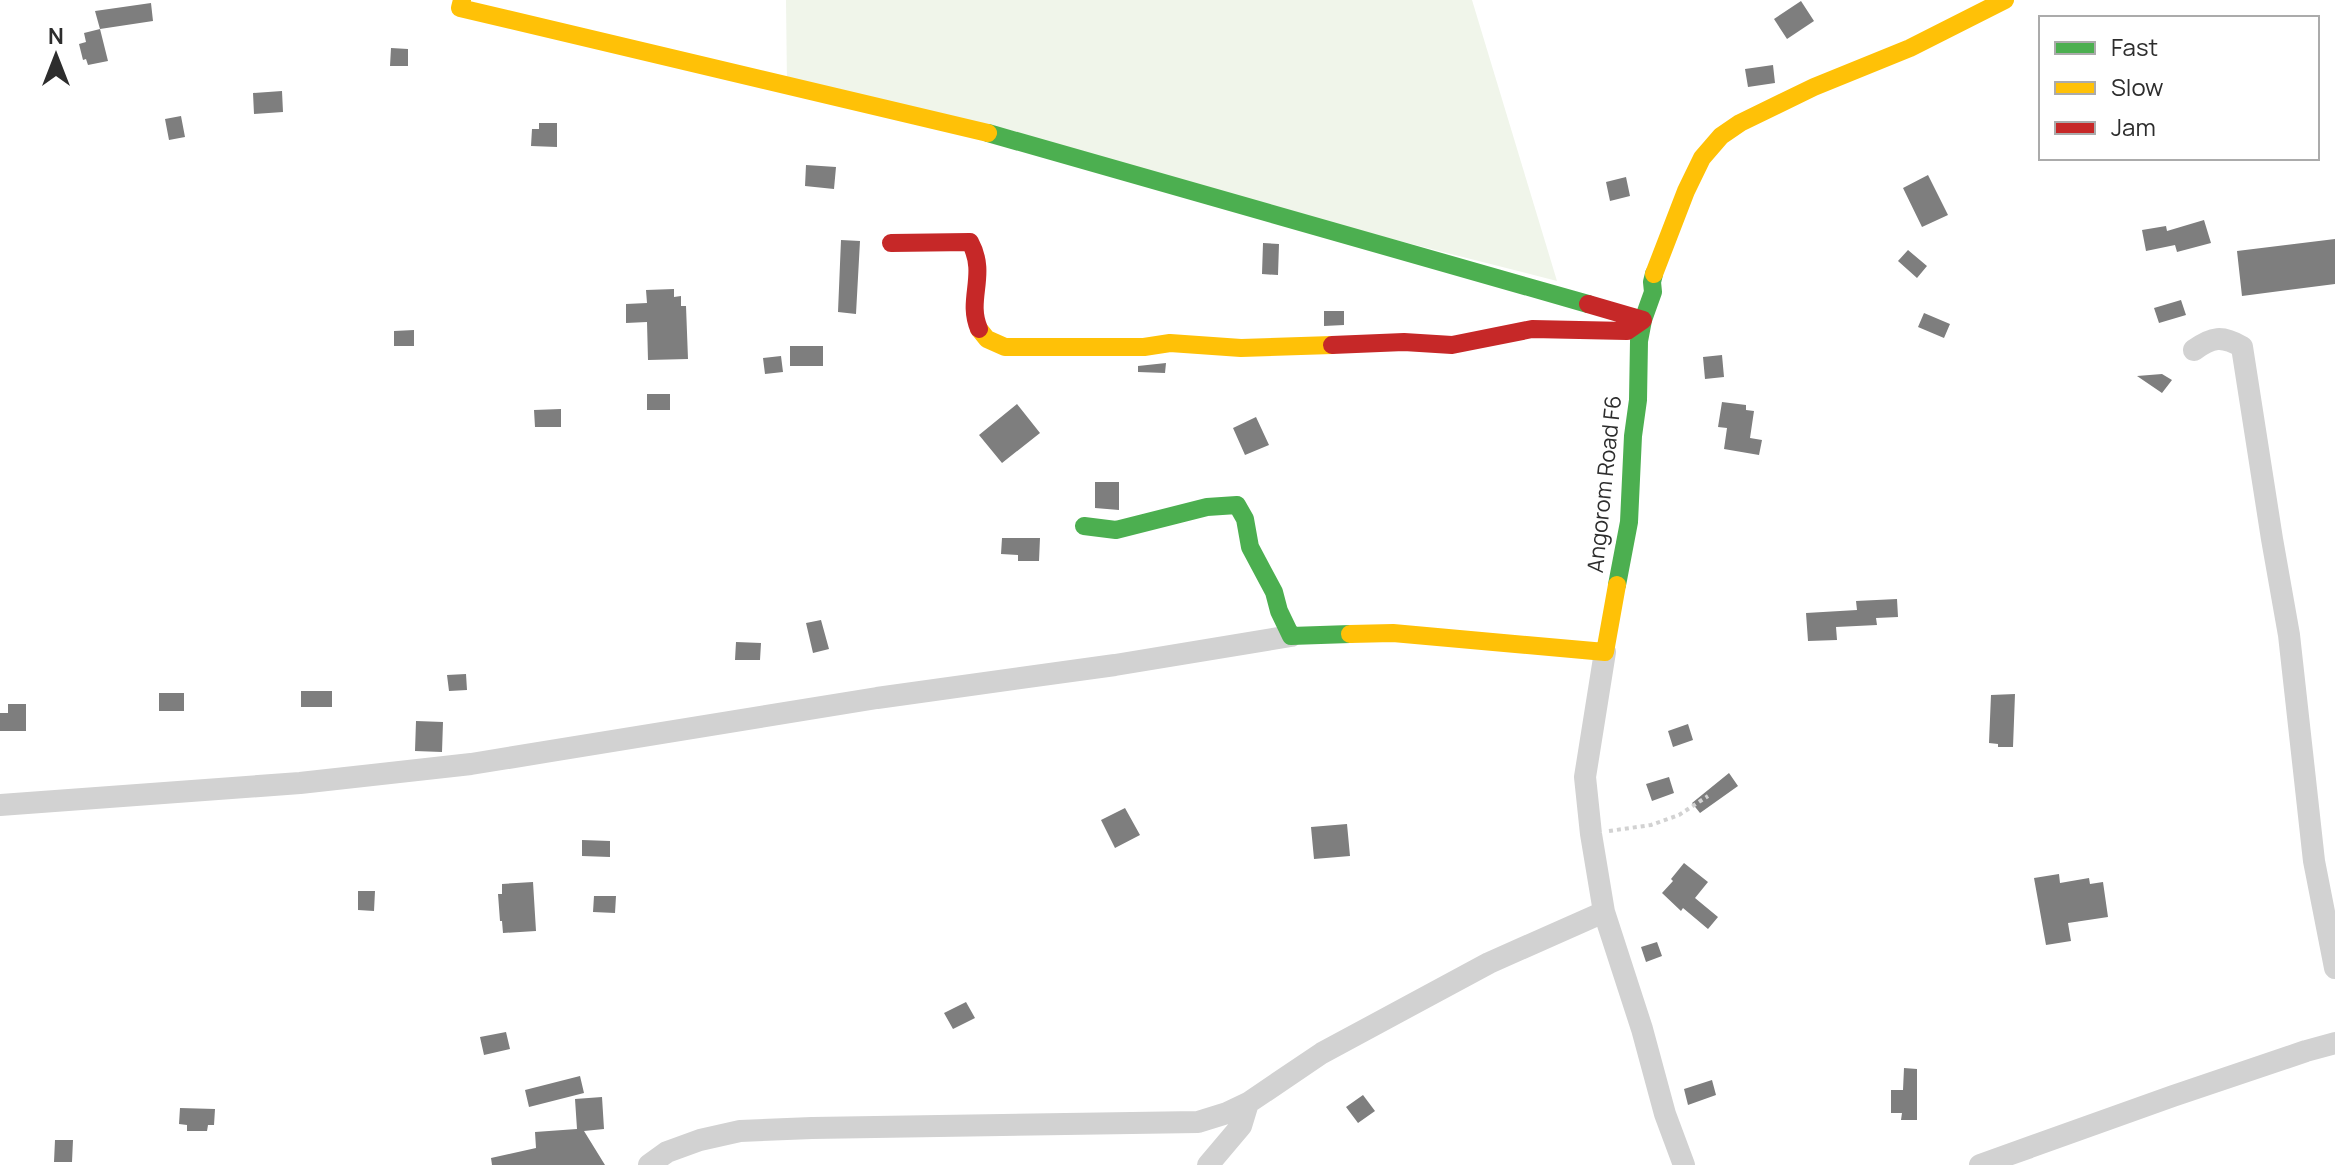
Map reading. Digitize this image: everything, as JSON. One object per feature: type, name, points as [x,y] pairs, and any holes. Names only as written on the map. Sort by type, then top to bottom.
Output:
[{"type":"street","points":[[462,0],[460,8],[973,129],[1643,320]]},
{"type":"street","name":"Angorom Road F6","points":[[1605,652],[1629,522],[1639,341],[1643,320],[1653,292],[1656,268],[1702,158],[1721,136],[1740,123],[1814,87],[1910,48],[2005,0]]},
{"type":"street","points":[[891,243],[970,242],[978,256],[975,323],[986,338],[1005,347],[1144,347],[1170,343],[1241,348],[1404,342],[1452,345],[1532,329],[1627,331],[1643,320]]},
{"type":"street","points":[[2194,350],[2206,341],[2228,339],[2242,347],[2289,635],[2314,861],[2335,968]]},
{"type":"street","points":[[1084,526],[1116,530],[1207,507],[1237,505],[1245,519],[1250,547],[1274,592],[1291,636]]},
{"type":"street","points":[[0,805],[300,783],[471,764],[846,703],[1115,665],[1291,636],[1393,633],[1605,652],[1585,777],[1591,834],[1604,912],[1642,1029],[1665,1114],[1684,1165]]},
{"type":"street","points":[[649,1165],[667,1152],[700,1140],[740,1131],[1198,1122],[1248,1103],[1322,1053],[1489,963],[1604,912]]},
{"type":"street","points":[[1980,1165],[2173,1096],[2335,1043]]},
{"type":"street","points":[[1208,1165],[1241,1126],[1248,1103]]},
{"type":"path","points":[[1591,834],[1651,825],[1679,815],[1708,796]]},
{"type":"shaded area","points":[[786,0],[1472,0],[1557,281],[787,85]]},
{"type":"building","points":[[1801,1],[1814,21],[1787,39],[1774,19]]},
{"type":"building","points":[[151,3],[153,21],[100,29],[95,11]]},
{"type":"building","points":[[100,29],[108,61],[88,65],[86,59],[83,60],[79,44],[86,42],[84,33]]},
{"type":"building","points":[[391,48],[408,49],[408,66],[390,66]]},
{"type":"building","points":[[1773,65],[1775,83],[1748,87],[1745,69]]},
{"type":"building","points":[[282,91],[283,112],[254,114],[253,93]]},
{"type":"building","points":[[181,116],[185,137],[169,140],[165,119]]},
{"type":"building","points":[[539,123],[557,123],[557,147],[531,146],[532,129],[539,129]]},
{"type":"building","points":[[806,165],[836,167],[834,189],[805,186]]},
{"type":"building","points":[[1928,175],[1948,215],[1922,227],[1903,188]]},
{"type":"building","points":[[1626,177],[1630,196],[1610,201],[1606,182]]},
{"type":"building","points":[[2204,220],[2211,243],[2177,252],[2175,245],[2146,251],[2142,230],[2166,226],[2167,231]]},
{"type":"building","points":[[2335,239],[2335,284],[2242,296],[2237,251]]},
{"type":"building","points":[[841,240],[860,241],[856,314],[838,312]]},
{"type":"building","points":[[1263,243],[1279,244],[1278,275],[1262,274]]},
{"type":"building","points":[[1908,250],[1927,266],[1917,278],[1898,261]]},
{"type":"building","points":[[674,289],[674,297],[681,296],[681,306],[686,306],[688,359],[648,360],[647,322],[626,323],[626,304],[647,303],[646,290]]},
{"type":"building","points":[[2181,300],[2186,315],[2159,323],[2154,308]]},
{"type":"building","points":[[1324,311],[1344,311],[1344,325],[1324,326]]},
{"type":"building","points":[[1924,313],[1950,324],[1944,338],[1918,327]]},
{"type":"building","points":[[414,330],[414,346],[394,346],[394,331]]},
{"type":"building","points":[[790,346],[823,346],[823,366],[790,366]]},
{"type":"building","points":[[1722,355],[1724,377],[1705,379],[1703,357]]},
{"type":"building","points":[[781,356],[783,372],[765,374],[763,358]]},
{"type":"building","points":[[1166,363],[1165,373],[1138,372],[1138,366]]},
{"type":"building","points":[[2162,374],[2172,380],[2162,393],[2137,376]]},
{"type":"building","points":[[647,394],[670,394],[670,410],[647,410]]},
{"type":"building","points":[[1722,402],[1746,405],[1746,410],[1754,411],[1750,438],[1762,440],[1759,455],[1724,449],[1727,428],[1718,427]]},
{"type":"building","points":[[1017,404],[1040,433],[1002,463],[979,435]]},
{"type":"building","points":[[561,409],[561,427],[535,427],[534,410]]},
{"type":"building","points":[[1256,417],[1269,445],[1245,455],[1233,428]]},
{"type":"building","points":[[1095,482],[1119,482],[1119,510],[1095,508]]},
{"type":"building","points":[[1002,538],[1040,538],[1039,561],[1018,561],[1018,555],[1001,554]]},
{"type":"building","points":[[1897,599],[1898,617],[1876,618],[1877,625],[1836,627],[1837,640],[1808,641],[1806,613],[1857,610],[1856,601]]},
{"type":"building","points":[[821,620],[829,649],[813,653],[806,623]]},
{"type":"building","points":[[736,642],[761,643],[760,660],[735,660]]},
{"type":"building","points":[[466,674],[467,690],[449,691],[447,675]]},
{"type":"building","points":[[301,691],[332,691],[332,707],[301,707]]},
{"type":"building","points":[[159,693],[184,693],[184,711],[159,711]]},
{"type":"building","points":[[2015,694],[2013,747],[1998,747],[1998,744],[1989,743],[1991,695]]},
{"type":"building","points":[[8,704],[26,704],[26,731],[0,731],[0,713],[8,713]]},
{"type":"building","points":[[416,721],[443,722],[442,752],[415,751]]},
{"type":"building","points":[[1688,724],[1693,740],[1673,747],[1668,731]]},
{"type":"building","points":[[1729,773],[1738,786],[1700,813],[1692,803]]},
{"type":"building","points":[[1669,777],[1674,793],[1652,801],[1646,784]]},
{"type":"building","points":[[1125,808],[1140,835],[1115,848],[1101,820]]},
{"type":"building","points":[[1347,824],[1350,856],[1314,859],[1311,827]]},
{"type":"building","points":[[582,840],[610,841],[610,857],[582,856]]},
{"type":"building","points":[[1684,863],[1708,882],[1695,898],[1718,917],[1708,929],[1683,908],[1681,911],[1662,893]]},
{"type":"building","points":[[2059,874],[2060,883],[2089,878],[2090,884],[2103,882],[2108,917],[2068,923],[2071,941],[2046,945],[2034,878]]},
{"type":"building","points":[[533,882],[536,931],[503,933],[498,894],[502,894],[502,884]]},
{"type":"building","points":[[358,891],[375,891],[374,911],[358,910]]},
{"type":"building","points":[[594,896],[616,896],[615,913],[593,912]]},
{"type":"building","points":[[1657,942],[1662,956],[1646,962],[1641,947]]},
{"type":"building","points":[[966,1002],[975,1018],[953,1029],[944,1013]]},
{"type":"building","points":[[506,1032],[510,1049],[484,1055],[480,1037]]},
{"type":"building","points":[[1904,1068],[1917,1069],[1917,1120],[1901,1120],[1902,1113],[1891,1113],[1891,1090],[1903,1090]]},
{"type":"building","points":[[580,1076],[584,1093],[529,1107],[525,1090]]},
{"type":"building","points":[[1712,1080],[1716,1095],[1688,1105],[1684,1089]]},
{"type":"building","points":[[1363,1095],[1375,1111],[1358,1123],[1346,1107]]},
{"type":"building","points":[[602,1097],[604,1129],[584,1131],[605,1165],[492,1165],[491,1158],[536,1148],[535,1132],[577,1129],[575,1099]]},
{"type":"building","points":[[180,1108],[215,1109],[214,1125],[208,1125],[207,1131],[187,1131],[187,1125],[179,1124]]},
{"type":"building","points":[[55,1140],[73,1140],[72,1162],[54,1162]]},
{"type":"traffic: fast","points":[[988,133],[1588,304]]},
{"type":"traffic: fast","points":[[1617,585],[1629,522],[1639,341],[1653,292],[1654,274]]},
{"type":"traffic: fast","points":[[1084,526],[1116,530],[1207,507],[1237,505],[1245,519],[1250,547],[1274,592],[1291,636],[1350,634]]},
{"type":"traffic: slow","points":[[462,0],[460,8],[988,133]]},
{"type":"traffic: slow","points":[[1654,274],[1702,158],[1721,136],[1740,123],[1814,87],[1910,48],[2005,0]]},
{"type":"traffic: slow","points":[[979,329],[987,339],[1005,347],[1144,347],[1170,343],[1241,348],[1332,345]]},
{"type":"traffic: slow","points":[[1350,634],[1393,633],[1605,652],[1617,585]]},
{"type":"traffic: jam","points":[[891,243],[970,242],[977,265],[975,307],[979,329]]},
{"type":"traffic: jam","points":[[1332,345],[1404,342],[1452,345],[1532,329],[1627,331],[1643,320],[1588,304]]}]
